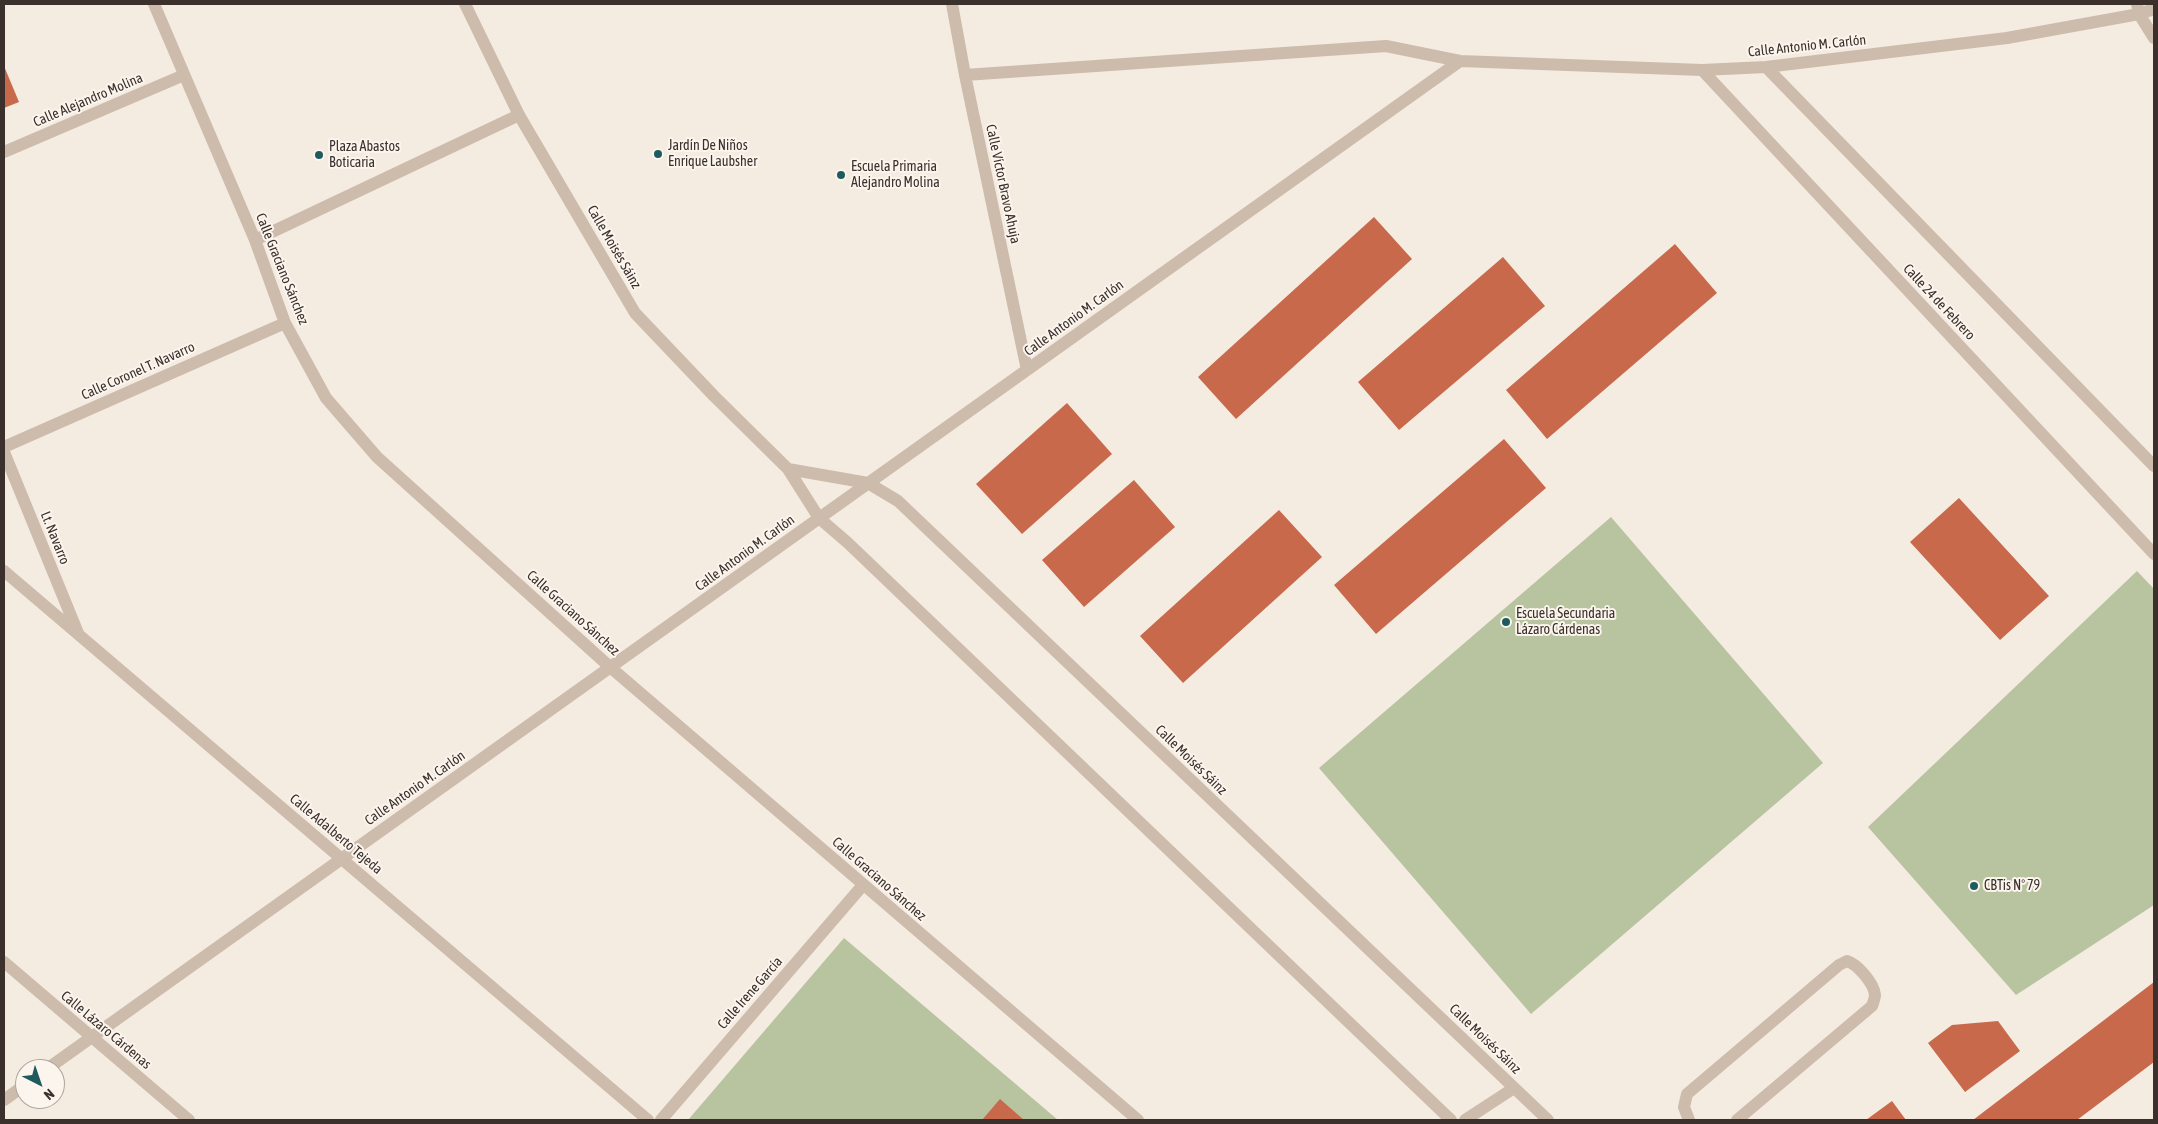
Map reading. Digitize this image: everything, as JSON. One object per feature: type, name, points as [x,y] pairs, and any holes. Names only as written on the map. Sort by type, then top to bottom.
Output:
[{"type":"street","name":"Calle Graciano Sánchez","points":[[154,4],[255,240],[285,322],[326,398],[377,457],[610,667],[1138,1120]]},
{"type":"street","name":"Calle Moisés Sáinz","points":[[465,4],[519,115],[635,313],[714,396],[788,469],[819,518],[856,550],[1450,1120]]},
{"type":"street","name":"Calle Víctor Bravo Ahuja","points":[[952,4],[965,75],[1027,370]]},
{"type":"street","points":[[2138,9],[2154,38]]},
{"type":"street","name":"Calle Antonio M. Carlón","points":[[965,75],[1386,46],[1460,61],[1702,70],[1766,67],[2008,38],[2138,9],[2154,9]]},
{"type":"street","name":"Calle Antonio M. Carlón","points":[[61,1059],[1460,61]]},
{"type":"street","points":[[1766,67],[2154,466]]},
{"type":"street","name":"Calle 24 de Febrero","points":[[1702,70],[2154,554]]},
{"type":"street","name":"Calle Alejandro Molina","points":[[4,152],[184,75]]},
{"type":"street","points":[[255,240],[519,115]]},
{"type":"street","name":"Calle Coronel T. Navarro","points":[[4,447],[285,322]]},
{"type":"street","name":"Lt. Navarro","points":[[4,452],[79,635]]},
{"type":"street","name":"Calle Moisés Sáinz","points":[[788,469],[868,483],[898,501],[1548,1120]]},
{"type":"street","name":"Calle Adalberto Tejeda","points":[[4,571],[648,1120]]},
{"type":"street","name":"Calle Irene García","points":[[660,1120],[863,885]]},
{"type":"street","points":[[1688,1120],[1684,1107],[1687,1094],[1839,965],[1847,961],[1854,963],[1872,986],[1876,996],[1872,1006],[1737,1120]]},
{"type":"street","name":"Calle Lázaro Cárdenas","points":[[4,962],[189,1120]]},
{"type":"street","points":[[1465,1120],[1514,1088]]},
{"type":"street","points":[[4,1100],[15,1092]]},
{"type":"green space","points":[[1611,517],[1823,763],[1531,1014],[1319,768]]},
{"type":"green space","points":[[2137,571],[2154,589],[2154,905],[2016,995],[1868,827]]},
{"type":"green space","points":[[844,938],[1058,1120],[688,1120]]},
{"type":"building","points":[[4,66],[19,102],[4,108]]},
{"type":"building","points":[[1374,217],[1412,259],[1236,419],[1198,377]]},
{"type":"building","points":[[1675,244],[1717,293],[1547,439],[1506,390]]},
{"type":"building","points":[[1503,257],[1545,306],[1399,430],[1358,382]]},
{"type":"building","points":[[1067,403],[1112,454],[1022,534],[976,484]]},
{"type":"building","points":[[1504,439],[1546,488],[1376,634],[1334,585]]},
{"type":"building","points":[[1134,480],[1175,527],[1084,607],[1042,560]]},
{"type":"building","points":[[1959,498],[2049,596],[2000,640],[1910,542]]},
{"type":"building","points":[[1279,510],[1322,557],[1183,683],[1140,636]]},
{"type":"building","points":[[2154,982],[2154,1062],[2077,1120],[1973,1120]]},
{"type":"building","points":[[1998,1021],[2020,1051],[1965,1092],[1928,1043],[1952,1025]]},
{"type":"building","points":[[1000,1099],[1024,1120],[982,1120]]},
{"type":"building","points":[[1892,1101],[1906,1120],[1866,1120]]},
{"type":"place","name":"Jardín De Niños Enrique Laubsher","points":[[658,154]]},
{"type":"place","name":"Plaza Abastos Boticaria","points":[[319,155]]},
{"type":"place","name":"Escuela Primaria Alejandro Molina","points":[[841,175]]},
{"type":"place","name":"Escuela Secundaria Lázaro Cárdenas","points":[[1506,622]]},
{"type":"place","name":"CBTis N° 79","points":[[1974,886]]}]
